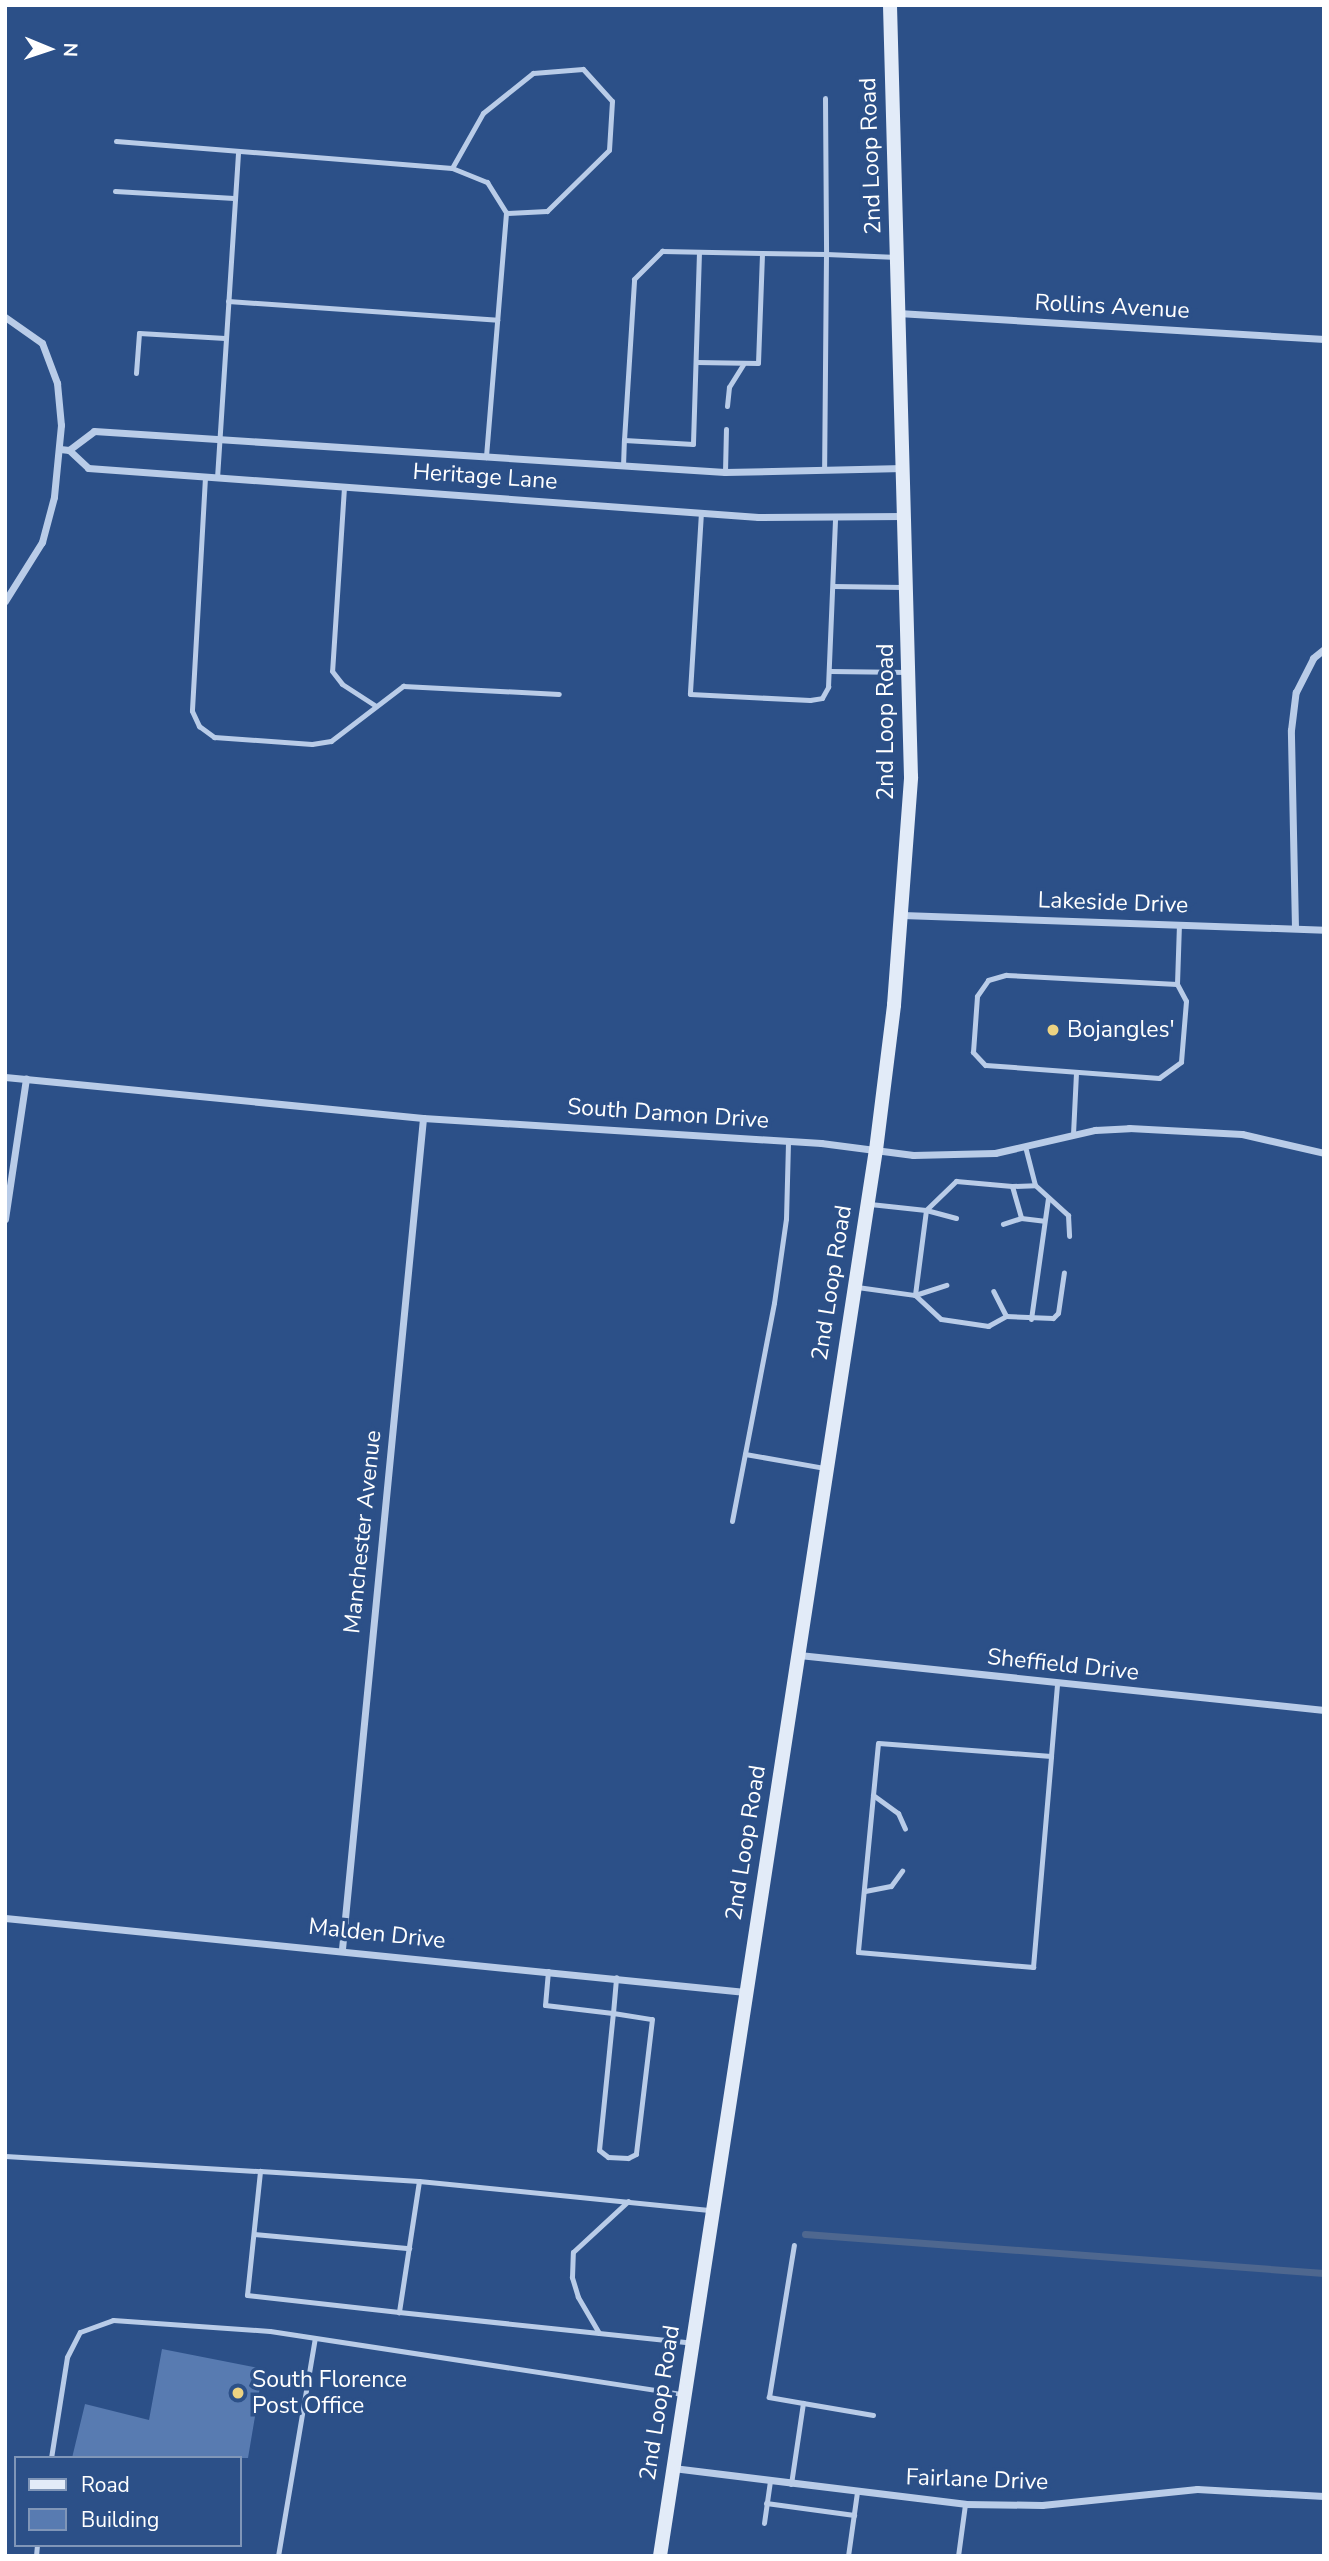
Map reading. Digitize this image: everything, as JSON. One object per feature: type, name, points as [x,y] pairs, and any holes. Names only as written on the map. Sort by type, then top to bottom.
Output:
[{"type":"main road","name":"2nd Loop Road","points":[[660,2556],[876,1150],[902,915],[911,777],[910,672],[890,5]]},
{"type":"street","name":"Rollins Avenue","points":[[898,313],[1324,339]]},
{"type":"street","points":[[5,317],[33,332],[52,362],[60,404],[60,449],[54,497],[41,542],[5,601]]},
{"type":"street","name":"Heritage Lane","points":[[69,450],[94,431],[725,472],[904,468]]},
{"type":"street","name":"Heritage Lane","points":[[60,449],[69,450],[88,468],[701,512],[835,517],[905,516]]},
{"type":"street","points":[[1295,928],[1291,730],[1296,692],[1313,658],[1324,649]]},
{"type":"street","name":"Lakeside Drive","points":[[902,915],[1324,930]]},
{"type":"street","name":"South Damon Drive","points":[[5,1077],[423,1118],[788,1141],[955,1155],[1129,1128],[1242,1134],[1324,1153]]},
{"type":"street","points":[[5,1219],[26,1079]]},
{"type":"street","name":"Manchester Avenue","points":[[342,1949],[423,1118]]},
{"type":"street","name":"Sheffield Drive","points":[[799,1655],[1057,1685],[1324,1710]]},
{"type":"street","name":"Malden Drive","points":[[5,1918],[342,1949],[746,1992]]},
{"type":"street","name":"Fairlane Drive","points":[[673,2468],[965,2504],[1042,2505],[1197,2489],[1324,2496]]},
{"type":"lane","points":[[452,168],[483,113],[533,73],[583,69],[612,101],[609,150],[547,211],[506,214]]},
{"type":"lane","points":[[824,469],[825,98]]},
{"type":"lane","points":[[116,141],[452,168],[487,182],[506,214],[486,457]]},
{"type":"lane","points":[[217,478],[238,152]]},
{"type":"lane","points":[[115,191],[234,198]]},
{"type":"lane","points":[[623,466],[634,279],[662,251],[897,257]]},
{"type":"lane","points":[[624,440],[693,444],[699,252]]},
{"type":"lane","points":[[696,362],[758,363],[762,253]]},
{"type":"lane","points":[[228,300],[497,320]]},
{"type":"lane","points":[[136,373],[139,333],[225,338]]},
{"type":"lane","points":[[727,406],[729,387],[744,363]]},
{"type":"lane","points":[[725,472],[726,429]]},
{"type":"lane","points":[[205,477],[192,710],[199,726],[214,737],[312,744],[331,741],[402,685],[559,694]]},
{"type":"lane","points":[[344,486],[332,671],[342,684],[376,706]]},
{"type":"lane","points":[[701,512],[690,694],[810,700],[822,698],[830,671],[835,517]]},
{"type":"lane","points":[[833,586],[908,587]]},
{"type":"lane","points":[[830,671],[910,672]]},
{"type":"lane","points":[[1177,984],[1006,975],[988,980],[977,996],[973,1052],[985,1065],[1159,1078],[1181,1062],[1186,1001],[1177,984],[1179,924]]},
{"type":"lane","points":[[1073,1135],[1076,1072]]},
{"type":"lane","points":[[732,1521],[784,1231],[788,1141]]},
{"type":"lane","points":[[1024,1146],[1035,1185],[1068,1215],[1069,1236]]},
{"type":"lane","points":[[915,1295],[926,1210],[956,1181],[1012,1186],[1035,1185]]},
{"type":"lane","points":[[1012,1186],[1021,1218]]},
{"type":"lane","points":[[1031,1319],[1048,1198]]},
{"type":"lane","points":[[867,1204],[926,1210],[956,1218]]},
{"type":"lane","points":[[1003,1224],[1021,1218],[1044,1221]]},
{"type":"lane","points":[[915,1295],[941,1318],[988,1325],[1006,1316],[1053,1318],[1058,1313],[1064,1272]]},
{"type":"lane","points":[[854,1287],[915,1295],[946,1285]]},
{"type":"lane","points":[[993,1292],[1006,1316]]},
{"type":"lane","points":[[745,1454],[826,1468]]},
{"type":"lane","points":[[1051,1756],[878,1743],[858,1952],[1033,1967],[1051,1756],[1057,1685]]},
{"type":"lane","points":[[873,1795],[898,1813],[905,1829]]},
{"type":"lane","points":[[865,1891],[891,1885],[902,1871]]},
{"type":"lane","points":[[548,1971],[545,2005],[612,2013],[652,2020],[636,2154],[628,2158],[607,2157],[599,2150],[612,2013],[616,1977]]},
{"type":"lane","points":[[5,2155],[419,2181],[712,2210]]},
{"type":"lane","points":[[260,2171],[247,2295],[692,2343]]},
{"type":"lane","points":[[399,2312],[419,2181]]},
{"type":"lane","points":[[600,2333],[578,2297],[572,2277],[573,2252],[628,2201]]},
{"type":"lane","points":[[254,2234],[409,2248]]},
{"type":"lane","points":[[794,2245],[769,2397],[873,2415]]},
{"type":"lane","points":[[51,2456],[67,2357],[79,2332],[94,2323],[113,2320],[315,2338],[684,2394]]},
{"type":"lane","points":[[278,2556],[315,2338]]},
{"type":"lane","points":[[791,2484],[803,2403]]},
{"type":"lane","points":[[764,2523],[770,2481]]},
{"type":"lane","points":[[848,2556],[857,2492]]},
{"type":"lane","points":[[766,2503],[854,2515]]},
{"type":"lane","points":[[958,2556],[965,2504]]},
{"type":"building","points":[[162,2349],[263,2369],[248,2458],[72,2456],[85,2404],[149,2420]]},
{"type":"waterway","points":[[805,2234],[1324,2273]]},
{"type":"place","name":"Bojangles'","points":[[1053,1030]]},
{"type":"place","name":"South Florence Post Office","points":[[238,2393]]}]
